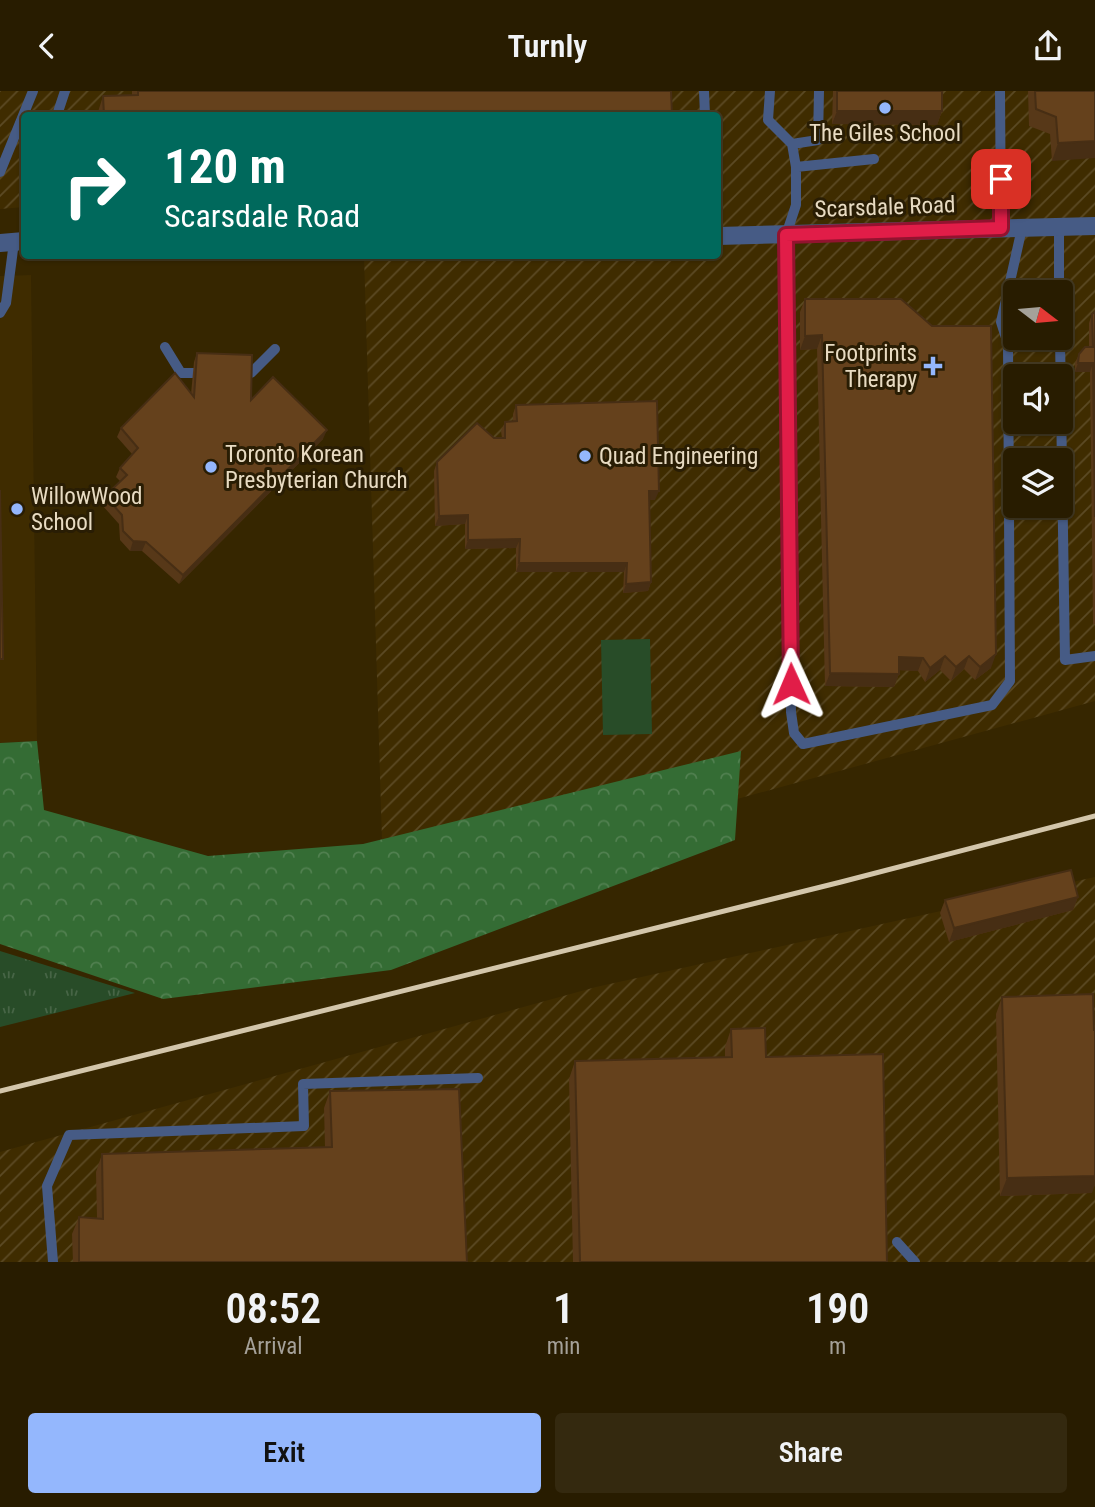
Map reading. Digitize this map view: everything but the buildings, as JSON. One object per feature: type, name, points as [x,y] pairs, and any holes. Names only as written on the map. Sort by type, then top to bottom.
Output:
[{"type":"street","name":"Scarsdale Road","points":[[721,236],[1095,226]]},
{"type":"lane","points":[[25,112],[33,91]]},
{"type":"lane","points":[[59,112],[65,91]]},
{"type":"lane","points":[[704,91],[705,112]]},
{"type":"lane","points":[[770,91],[768,120],[792,144],[796,167],[796,205],[786,235],[791,712],[794,733],[803,744],[992,705],[1010,681],[1008,344],[1000,322],[1022,228]]},
{"type":"lane","points":[[792,144],[818,140],[819,91]]},
{"type":"lane","points":[[1000,91],[1001,228]]},
{"type":"lane","points":[[0,173],[21,121]]},
{"type":"lane","points":[[796,167],[874,159]]},
{"type":"lane","points":[[1059,227],[1059,280]]},
{"type":"lane","points":[[0,313],[6,303],[13,242]]},
{"type":"lane","points":[[165,347],[181,373],[251,373],[275,349]]},
{"type":"lane","points":[[1060,350],[1065,660],[1095,656]]},
{"type":"lane","points":[[52,1262],[47,1186],[69,1135],[304,1126],[303,1084],[478,1078]]},
{"type":"lane","points":[[897,1242],[915,1262]]},
{"type":"shaded area","points":[[0,91],[1095,91],[1095,701],[737,799],[741,752],[382,840],[364,259],[721,259],[721,112],[21,112],[21,207],[0,209]]},
{"type":"shaded area","name":"WillowWood School","points":[[31,275],[37,741],[0,743],[0,276]]},
{"type":"shaded area","points":[[1095,877],[1095,1262],[0,1262],[0,1152],[596,987]]},
{"type":"green space","points":[[650,639],[652,734],[603,735],[601,640]]},
{"type":"green space","points":[[37,741],[44,810],[208,856],[363,844],[741,751],[735,840],[391,970],[163,999],[0,944],[0,743]]},
{"type":"green space","points":[[0,951],[135,993],[0,1027]]},
{"type":"railway","points":[[0,1091],[841,882],[1095,816]]},
{"type":"place","name":"The Giles School","points":[[885,108]]},
{"type":"place","name":"Footprints Therapy","points":[[933,366]]},
{"type":"place","name":"Quad Engineering","points":[[585,456]]},
{"type":"place","name":"Toronto Korean Presbyterian Church","points":[[211,467]]},
{"type":"place","name":"WillowWood School","points":[[17,509]]},
{"type":"route","points":[[791,684],[786,235],[1001,228],[1001,179]]}]
